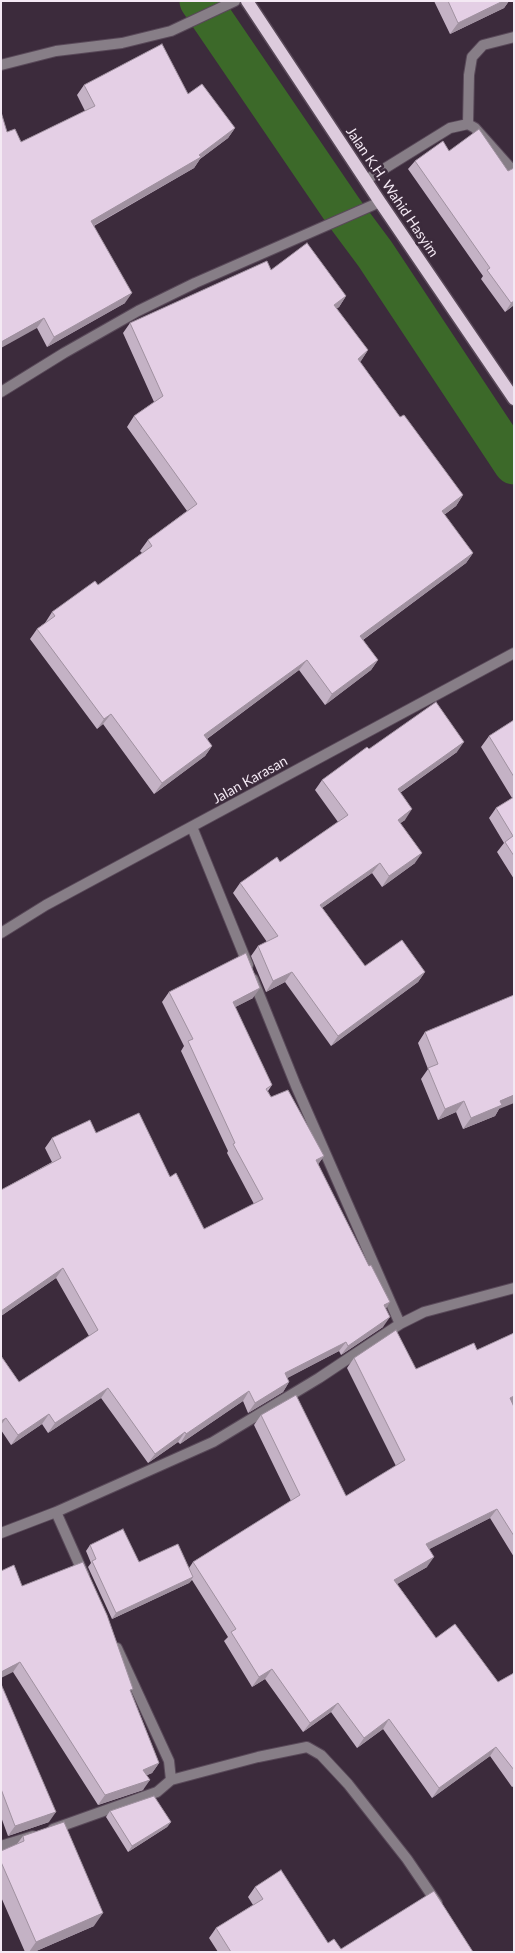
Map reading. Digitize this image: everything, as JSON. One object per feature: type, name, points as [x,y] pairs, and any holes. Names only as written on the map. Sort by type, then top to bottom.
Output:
[{"type":"main road","name":"Jalan K.H. Wahid Hasyim","points":[[247,1],[380,202],[514,399]]},
{"type":"street","points":[[1,65],[56,51],[122,44],[171,31],[236,1]]},
{"type":"street","points":[[468,124],[469,75],[472,57],[483,45],[514,37]]},
{"type":"street","points":[[366,180],[450,128],[468,124],[476,128],[514,172]]},
{"type":"street","points":[[1,392],[64,352],[138,312],[195,284],[355,215],[380,202]]},
{"type":"street","name":"Jalan Karasan","points":[[1,933],[46,905],[514,653]]},
{"type":"street","points":[[192,827],[296,1086],[400,1324]]},
{"type":"street","points":[[1,1533],[56,1512],[213,1442],[304,1387],[400,1324],[424,1312],[514,1288]]},
{"type":"street","points":[[56,1512],[88,1583]]},
{"type":"street","points":[[112,1636],[169,1760],[171,1780]]},
{"type":"street","points":[[1,1846],[157,1792],[166,1787],[171,1780],[258,1757],[307,1747],[321,1755],[348,1784],[407,1859],[443,1913]]},
{"type":"building","points":[[448,1],[503,1],[458,23]]},
{"type":"building","points":[[162,44],[188,94],[202,84],[235,128],[199,155],[201,157],[91,221],[132,293],[54,337],[44,318],[1,342],[1,112],[7,132],[15,129],[21,142],[95,106],[84,85]]},
{"type":"building","points":[[479,129],[508,171],[514,168],[514,301],[511,303],[487,270],[490,268],[415,161],[443,141],[449,151]]},
{"type":"building","points":[[307,243],[346,296],[334,305],[368,350],[358,359],[400,417],[404,415],[463,495],[442,511],[473,553],[360,636],[378,660],[332,694],[307,660],[204,735],[212,746],[162,783],[111,714],[104,719],[37,629],[55,616],[52,612],[95,581],[98,585],[152,546],[148,540],[197,504],[134,416],[163,396],[130,323],[267,261],[271,270]]},
{"type":"building","points":[[436,702],[464,742],[398,789],[412,809],[398,820],[422,853],[389,876],[380,863],[320,905],[365,966],[402,940],[425,972],[338,1036],[292,972],[273,981],[258,946],[278,936],[240,883],[277,857],[280,862],[348,815],[322,780],[367,747],[369,749]]},
{"type":"building","points":[[514,720],[514,777],[489,736]]},
{"type":"building","points":[[514,797],[514,856],[505,842],[513,836],[496,808]]},
{"type":"building","points":[[246,953],[260,988],[233,1002],[272,1085],[266,1089],[271,1097],[288,1090],[324,1156],[316,1160],[369,1266],[371,1265],[390,1302],[384,1305],[390,1317],[348,1346],[346,1342],[285,1373],[289,1382],[255,1403],[249,1391],[186,1434],[185,1432],[155,1454],[108,1388],[55,1423],[49,1414],[18,1435],[6,1418],[1,1421],[1,1356],[19,1382],[98,1330],[63,1268],[1,1311],[1,1190],[61,1158],[52,1138],[90,1120],[96,1133],[139,1113],[170,1177],[176,1173],[204,1229],[263,1199],[233,1144],[235,1143],[188,1041],[193,1039],[169,992]]},
{"type":"building","points":[[514,995],[514,1095],[500,1101],[502,1105],[471,1118],[464,1101],[445,1109],[428,1068],[438,1064],[425,1032]]},
{"type":"building","points":[[396,1330],[416,1369],[474,1343],[477,1350],[514,1333],[514,1396],[510,1398],[514,1407],[514,1536],[497,1509],[426,1544],[434,1557],[394,1580],[436,1638],[455,1624],[498,1682],[514,1673],[514,1770],[496,1747],[439,1788],[389,1719],[364,1738],[338,1703],[310,1723],[272,1669],[259,1677],[231,1632],[236,1629],[193,1562],[300,1495],[261,1415],[296,1395],[346,1496],[405,1460],[354,1358]]},
{"type":"building","points":[[123,1529],[139,1562],[178,1544],[193,1577],[116,1613],[92,1561],[96,1559],[90,1545]]},
{"type":"building","points":[[83,1562],[107,1615],[133,1689],[130,1690],[159,1763],[143,1770],[150,1780],[105,1795],[20,1662],[1,1672],[1,1571],[14,1565],[22,1586]]},
{"type":"building","points":[[1,1684],[56,1812],[15,1826],[1,1789]]},
{"type":"building","points":[[154,1796],[171,1822],[132,1846],[110,1811]]},
{"type":"building","points":[[64,1822],[103,1913],[36,1942],[1,1862],[1,1851],[24,1841],[23,1836]]},
{"type":"building","points":[[281,1870],[328,1943],[334,1939],[341,1949],[434,1891],[473,1952],[231,1952],[216,1928],[263,1899],[255,1887]]},
{"type":"waterway","points":[[200,1],[343,211],[375,254],[514,464]]}]
